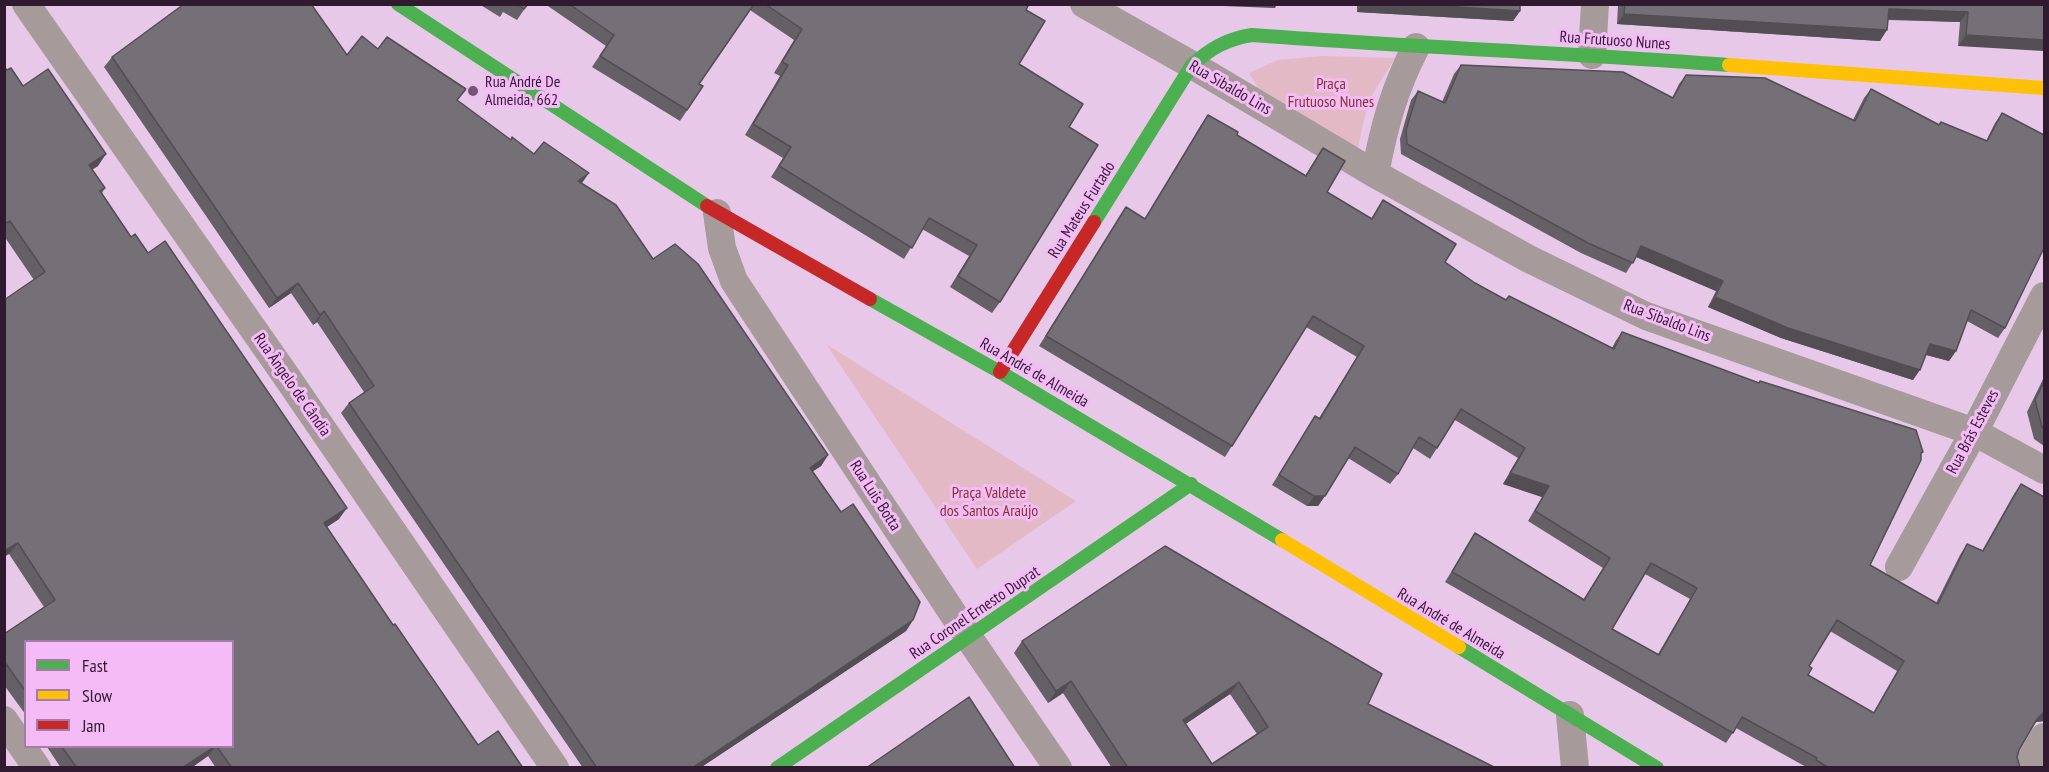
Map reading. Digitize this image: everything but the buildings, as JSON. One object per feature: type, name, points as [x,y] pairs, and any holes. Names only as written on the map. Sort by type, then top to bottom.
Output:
[{"type":"street","name":"Rua Ângelo de Cândia","points":[[26,4],[284,373],[555,768]]},
{"type":"street","name":"Rua André de Almeida","points":[[398,4],[717,213],[1000,372],[1191,484],[1657,768]]},
{"type":"street","name":"Rua Sibaldo Lins","points":[[1084,4],[1376,174],[1528,259],[1646,316],[1974,432],[2044,470]]},
{"type":"street","points":[[1592,55],[1595,4]]},
{"type":"street","name":"Rua Frutuoso Nunes","points":[[1192,65],[1209,49],[1228,38],[1252,35],[1416,47],[1592,55],[2044,88]]},
{"type":"street","points":[[1376,174],[1390,105],[1416,47]]},
{"type":"street","name":"Rua Mateus Furtado","points":[[1000,372],[1192,65]]},
{"type":"street","name":"Rua Luis Botta","points":[[717,213],[722,248],[734,280],[969,638],[1058,768]]},
{"type":"street","name":"Rua Brás Esteves","points":[[1899,567],[1974,432],[2044,296]]},
{"type":"street","name":"Rua Coronel Ernesto Duprat","points":[[777,768],[1191,484]]},
{"type":"street","points":[[1570,715],[1575,768]]},
{"type":"street","points":[[4,720],[37,768]]},
{"type":"street","points":[[2026,768],[2044,737]]},
{"type":"green space","name":"Praça Frutuoso Nunes","points":[[1322,56],[1395,58],[1368,102],[1357,152],[1262,94],[1249,73],[1278,60]]},
{"type":"green space","name":"Praça Valdete dos Santos Araújo","points":[[826,344],[1066,495],[1076,501],[977,569]]},
{"type":"traffic: fast","points":[[398,4],[707,206]]},
{"type":"traffic: fast","points":[[1094,222],[1192,65],[1220,45],[1243,37],[1252,35],[1729,65]]},
{"type":"traffic: fast","points":[[870,299],[1000,372],[1282,540]]},
{"type":"traffic: fast","points":[[777,768],[1191,484]]},
{"type":"traffic: fast","points":[[1459,647],[1657,768]]},
{"type":"traffic: slow","points":[[1729,65],[2044,88]]},
{"type":"traffic: slow","points":[[1282,540],[1459,647]]},
{"type":"traffic: jam","points":[[707,206],[870,299]]},
{"type":"traffic: jam","points":[[1000,372],[1094,222]]},
{"type":"place","name":"Rua André De Almeida, 662","points":[[473,91]]}]
